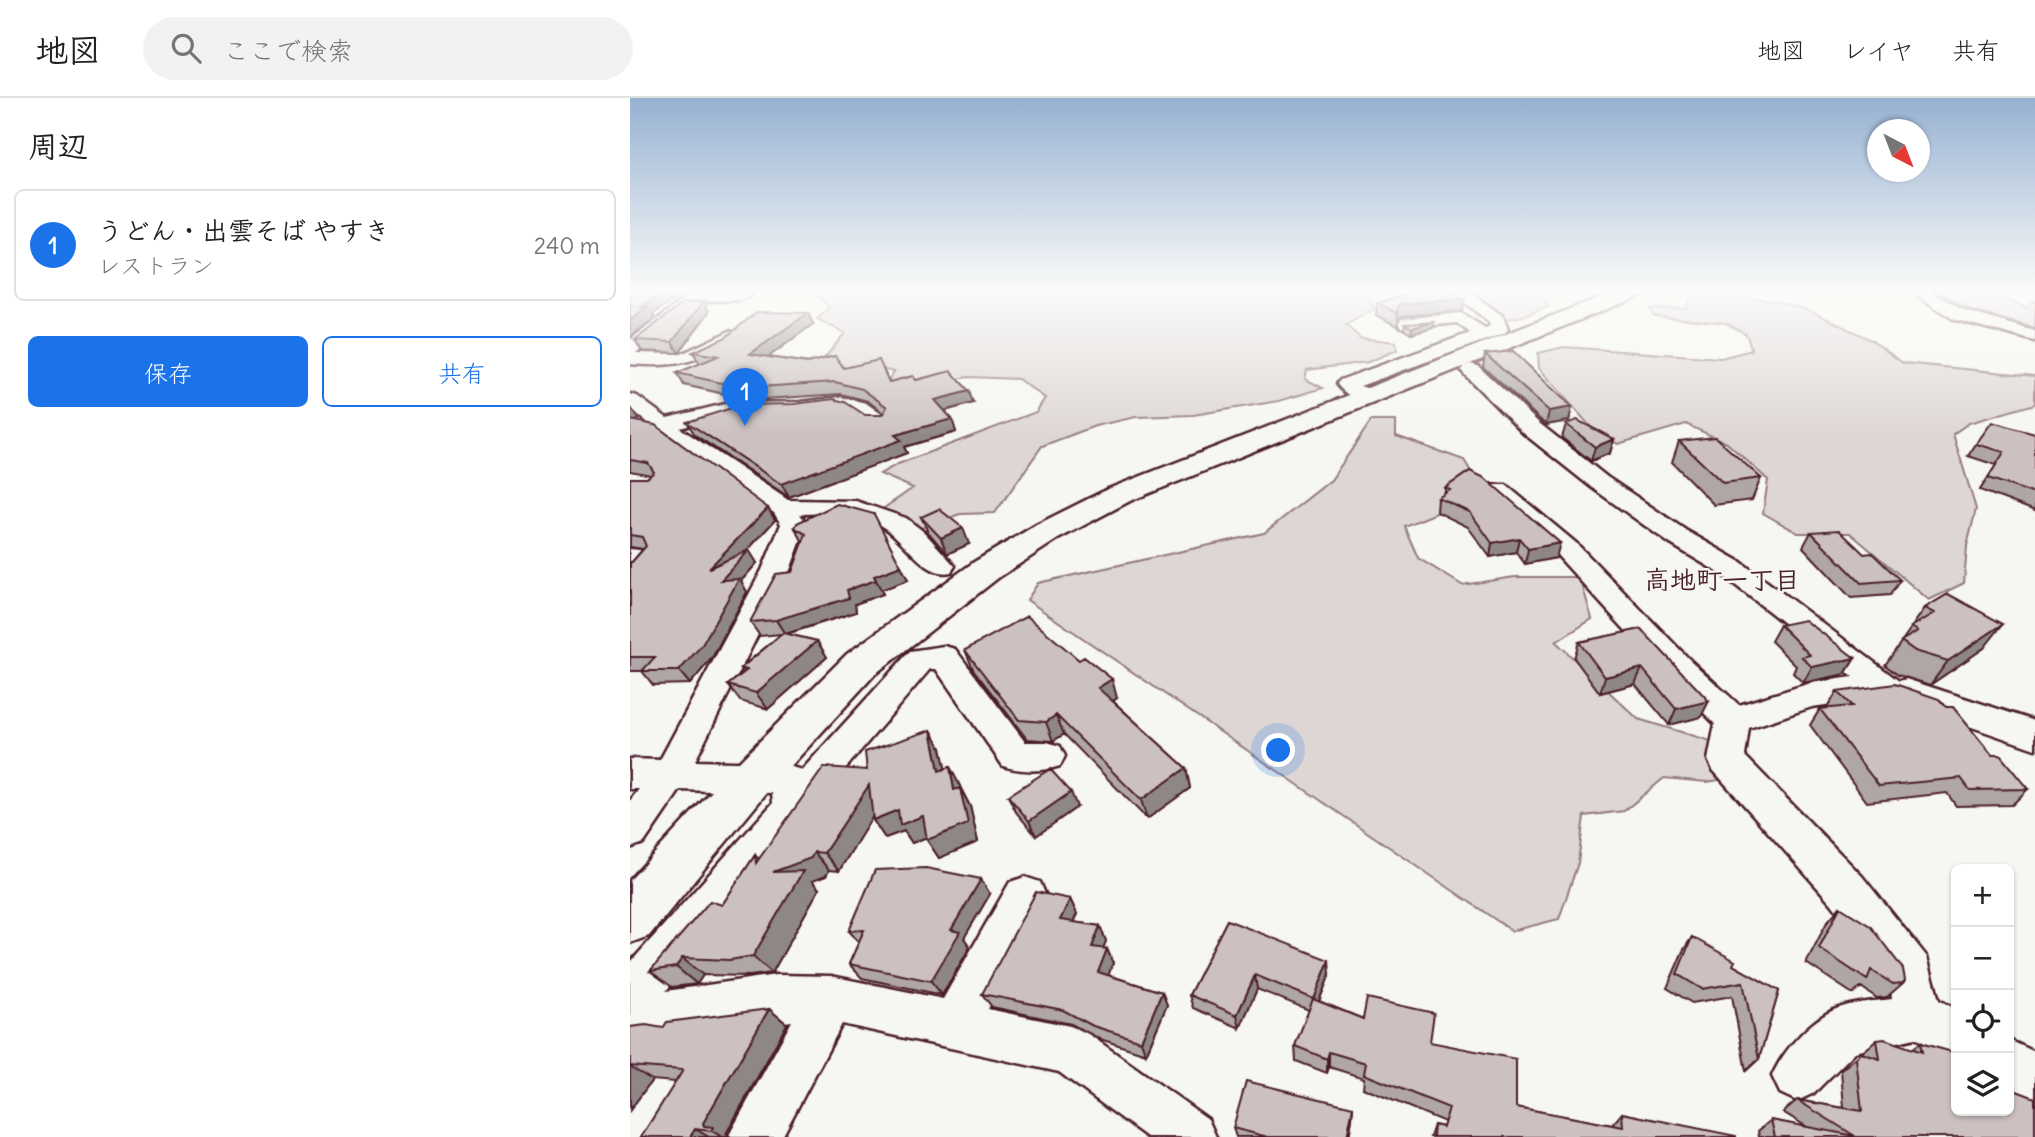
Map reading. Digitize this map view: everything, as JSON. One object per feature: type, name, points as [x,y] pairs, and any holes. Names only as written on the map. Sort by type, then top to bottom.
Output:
[{"type":"street","points":[[630,358],[668,363],[698,355],[725,338]]},
{"type":"street","points":[[1372,396],[1353,391],[1348,384],[1473,338]]},
{"type":"street","points":[[630,918],[752,778],[862,664],[986,570],[1047,532],[1158,479],[1516,338]]},
{"type":"street","points":[[1471,370],[1531,428],[1599,482],[1678,537],[1731,568],[1885,685],[2035,735]]},
{"type":"street","points":[[630,400],[783,508],[794,524],[776,570],[670,775],[630,831]]},
{"type":"street","points":[[630,429],[665,427],[729,409],[800,408],[839,402],[859,407],[865,414],[879,420]]},
{"type":"street","points":[[1497,489],[1529,512],[1589,570],[1672,661],[1733,720]]},
{"type":"street","points":[[783,508],[818,505],[871,513],[899,524],[941,566]]},
{"type":"street","points":[[630,557],[639,557],[630,567]]},
{"type":"street","points":[[630,998],[921,659],[944,657],[1016,756],[1047,756]]},
{"type":"street","points":[[1733,720],[1811,695],[1885,685]]},
{"type":"street","points":[[1733,720],[1726,760],[1847,890],[1911,973],[1937,1025]]},
{"type":"street","points":[[630,774],[789,781],[792,808]]},
{"type":"street","points":[[954,1026],[1026,897]]},
{"type":"street","points":[[630,1019],[776,998],[831,999],[1070,1050],[1190,1137]]},
{"type":"street","points":[[754,1137],[831,999]]},
{"type":"street","points":[[1797,1076],[1843,1030],[1894,1022],[1937,1025]]},
{"type":"street","points":[[2014,1068],[2035,1079]]},
{"type":"shaded area","points":[[841,338],[1364,338],[1396,342],[1397,350],[1368,362],[1307,370],[1305,379],[1323,388],[1279,401],[1193,415],[1136,417],[1095,426],[1042,446],[995,513],[960,514],[907,533],[871,517],[913,488],[880,474],[898,464],[1036,412],[1045,398],[1018,379],[968,377],[912,388],[892,388],[888,380],[894,372],[867,366],[814,371]]},
{"type":"shaded area","points":[[1748,338],[1868,338],[1903,363],[2035,376],[2035,404],[1969,423],[1953,434],[1976,509],[1967,546],[1964,583],[1929,600],[1850,533],[1798,533],[1763,513],[1768,480],[1727,443],[1686,424],[1618,444],[1596,433],[1539,368],[1538,353],[1564,347],[1721,358],[1752,350]]},
{"type":"shaded area","points":[[1371,421],[1396,421],[1396,436],[1464,460],[1473,475],[1445,491],[1437,513],[1404,526],[1418,558],[1462,585],[1515,577],[1580,577],[1592,619],[1556,642],[1638,719],[1731,747],[1743,776],[1707,782],[1664,778],[1624,811],[1584,816],[1578,863],[1559,919],[1512,931],[1027,600],[1038,583],[1264,533],[1331,480]]},
{"type":"building","points":[[637,338],[675,338],[672,342],[635,340]]},
{"type":"building","points":[[723,338],[772,338],[750,354],[807,363],[835,356],[844,368],[879,360],[889,382],[913,376],[916,380],[951,371],[969,391],[935,400],[952,419],[895,435],[901,440],[781,484],[687,422],[741,405],[794,404],[834,399],[845,402],[865,415],[882,415],[887,407],[862,389],[835,382],[744,388],[677,373],[718,356],[693,352]]},
{"type":"building","points":[[1513,351],[1572,407],[1549,411],[1485,354]]},
{"type":"building","points":[[630,420],[655,425],[768,508],[709,568],[749,550],[721,580],[739,579],[702,645],[679,671],[642,671],[655,657],[630,657],[630,562],[646,546],[642,537],[630,535],[630,478],[647,478],[654,472],[648,463],[630,460]]},
{"type":"building","points":[[1577,420],[1614,439],[1595,447],[1566,424]]},
{"type":"building","points":[[1992,422],[2035,434],[2035,494],[1988,478],[2004,452],[1976,444]]},
{"type":"building","points":[[1715,437],[1761,478],[1723,483],[1679,441]]},
{"type":"building","points":[[1470,471],[1485,478],[1560,543],[1528,549],[1519,538],[1492,543],[1470,512],[1438,498],[1450,490],[1445,488]]},
{"type":"building","points":[[837,504],[874,514],[901,566],[874,576],[876,580],[847,590],[849,598],[776,620],[750,622],[776,574],[792,572],[806,534],[795,528],[797,523]]},
{"type":"building","points":[[939,509],[963,528],[941,538],[921,517]]},
{"type":"building","points":[[1839,530],[1864,554],[1872,553],[1900,580],[1861,583],[1811,532]]},
{"type":"building","points":[[1948,594],[2003,624],[1948,661],[1915,651],[1901,641],[1918,631],[1911,627],[1935,613],[1925,608]]},
{"type":"building","points":[[1027,616],[1079,660],[1084,657],[1112,679],[1098,688],[1186,768],[1141,800],[1056,715],[1046,722],[1019,720],[965,650]]},
{"type":"building","points":[[1805,620],[1855,658],[1812,667],[1802,657],[1810,655],[1780,625]]},
{"type":"building","points":[[1641,629],[1709,701],[1676,709],[1642,668],[1605,677],[1579,642]]},
{"type":"building","points":[[783,633],[817,641],[756,693],[728,685],[747,670],[741,668]]},
{"type":"building","points":[[1895,684],[1939,699],[1946,707],[1953,707],[1992,755],[2000,755],[2028,789],[1970,790],[1961,778],[1879,786],[1820,709],[1852,706],[1837,692]]},
{"type":"building","points":[[931,730],[939,771],[950,767],[954,790],[960,788],[968,824],[927,840],[923,816],[900,825],[898,810],[873,820],[869,785],[824,853],[814,852],[811,858],[773,872],[803,871],[753,956],[730,960],[682,958],[676,967],[650,971],[710,901],[722,905],[755,855],[756,863],[824,767],[867,770],[865,752]]},
{"type":"building","points":[[1050,769],[1071,792],[1029,821],[1008,796]]},
{"type":"building","points":[[926,868],[981,879],[951,930],[960,932],[931,981],[849,964],[864,930],[849,931],[875,870]]},
{"type":"building","points":[[1036,892],[1070,899],[1060,920],[1100,926],[1092,947],[1107,949],[1098,972],[1162,992],[1141,1041],[1093,1026],[1063,1010],[982,994]]},
{"type":"building","points":[[1840,907],[1870,926],[1903,969],[1903,983],[1893,984],[1871,970],[1867,980],[1819,948]]},
{"type":"building","points":[[1227,920],[1329,960],[1314,999],[1255,975],[1237,1015],[1189,995]]},
{"type":"building","points":[[1692,937],[1735,961],[1733,965],[1779,991],[1759,1059],[1743,982],[1702,989],[1677,974]]},
{"type":"building","points":[[1367,998],[1434,1013],[1430,1042],[1516,1059],[1516,1107],[1623,1127],[1622,1113],[1736,1137],[1433,1137],[1434,1125],[1443,1127],[1449,1108],[1364,1074],[1366,1063],[1329,1052],[1327,1059],[1295,1046],[1313,999],[1363,1019]]},
{"type":"building","points":[[769,1009],[703,1123],[704,1126],[713,1127],[711,1131],[695,1129],[690,1137],[641,1137],[683,1070],[630,1066],[630,1027],[646,1025],[663,1028],[667,1022]]},
{"type":"building","points":[[1884,1039],[1922,1052],[1920,1043],[1951,1052],[1951,1116],[2014,1116],[2014,1090],[2035,1098],[2035,1137],[1775,1137],[1771,1120],[1855,1136],[1797,1100],[1862,1111],[1856,1058],[1861,1053],[1880,1059],[1877,1040]]},
{"type":"building","points":[[1246,1081],[1353,1107],[1347,1137],[1268,1137],[1233,1128]]},
{"type":"place","name":"うどん・出雲そば やすき","points":[[745,426]]},
{"type":"district","name":"高地町一丁目","points":[[1722,579]]}]
